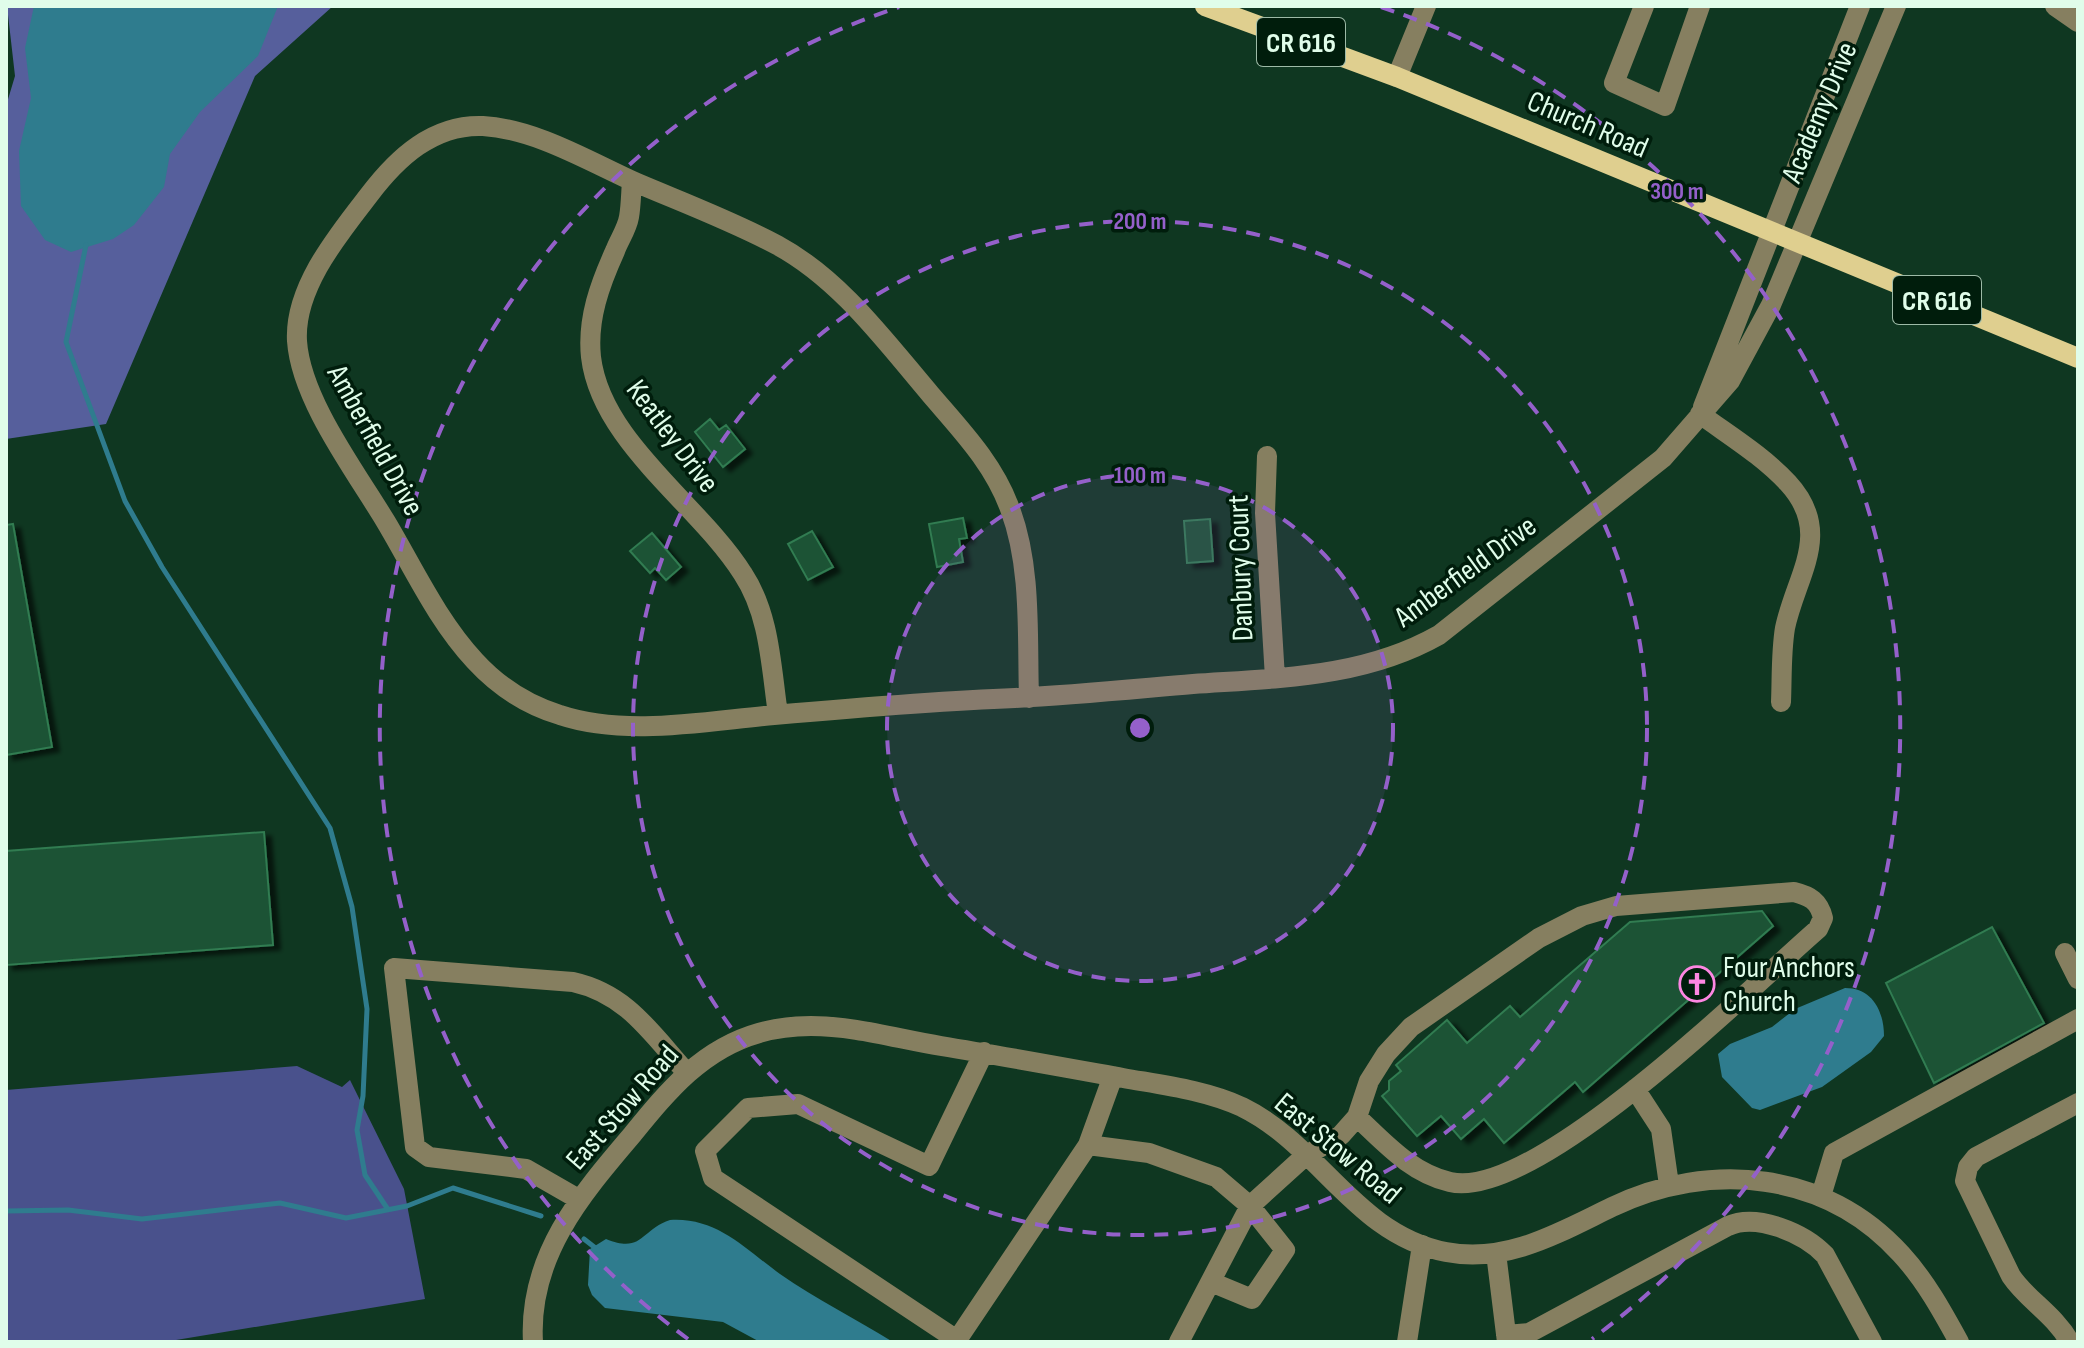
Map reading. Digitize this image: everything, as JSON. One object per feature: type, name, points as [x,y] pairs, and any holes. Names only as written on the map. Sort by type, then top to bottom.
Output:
[{"type":"main road","name":"Church Road","points":[[1205,6],[1397,77],[2078,358]]},
{"type":"street","points":[[1397,77],[1426,6]]},
{"type":"street","points":[[1644,6],[1614,83],[1665,106],[1700,6]]},
{"type":"street","name":"Academy Drive","points":[[1770,231],[1860,6]]},
{"type":"street","name":"Academy Drive","points":[[1797,242],[1896,6]]},
{"type":"street","points":[[2055,6],[2078,22]]},
{"type":"street","name":"Amberfield Drive","points":[[1029,698],[1027,613],[1017,533],[1004,494],[982,456],[881,336],[818,272],[787,251],[729,221],[509,130],[459,127],[435,135],[414,148],[378,183],[319,267],[299,312],[297,338],[300,362],[332,431],[441,618],[493,679],[536,706],[585,722],[637,724],[1029,698],[1323,674],[1384,661],[1439,635],[1633,484],[1683,438],[1743,362],[1797,242]]},
{"type":"street","name":"Keatley Drive","points":[[632,181],[629,219],[595,304],[591,338],[594,371],[607,404],[629,438],[732,557],[749,582],[762,609],[778,714]]},
{"type":"street","name":"Amberfield Drive","points":[[1700,414],[1770,231]]},
{"type":"street","points":[[1700,414],[1777,472],[1795,492],[1808,516],[1810,553],[1785,628],[1781,702]]},
{"type":"street","name":"Danbury Court","points":[[1267,456],[1265,513],[1275,678]]},
{"type":"street","points":[[1179,1342],[1250,1206],[1305,1156],[1341,1135],[1357,1117],[1369,1081],[1386,1054],[1411,1027],[1499,964],[1582,916],[1616,906],[1794,892],[1808,896],[1820,906],[1823,918],[1818,929],[1608,1113],[1546,1155],[1482,1180],[1452,1183],[1414,1169],[1357,1117]]},
{"type":"street","points":[[2065,953],[2078,979]]},
{"type":"street","points":[[580,1200],[526,1169],[429,1157],[415,1147],[394,968],[573,982],[600,988],[621,1001],[687,1073]]},
{"type":"street","points":[[1821,1196],[1834,1153],[2078,1019]]},
{"type":"street","name":"East Stow Road","points":[[533,1342],[538,1279],[551,1244],[580,1200],[687,1073],[737,1040],[785,1027],[835,1027],[1185,1090],[1242,1107],[1267,1123],[1373,1220],[1396,1235],[1448,1253],[1496,1253],[1533,1244],[1669,1185],[1699,1178],[1760,1178],[1821,1196],[1877,1231],[1922,1280],[1959,1342]]},
{"type":"street","points":[[984,1052],[929,1166],[798,1104],[748,1108],[705,1151],[713,1178],[958,1341],[1088,1145],[1113,1076]]},
{"type":"street","points":[[1635,1089],[1661,1129],[1669,1185]]},
{"type":"street","points":[[2070,1342],[2043,1306],[2019,1288],[2011,1276],[1965,1181],[1968,1167],[1976,1157],[2078,1103]]},
{"type":"street","points":[[1088,1145],[1149,1153],[1216,1177],[1250,1206],[1285,1250],[1252,1299],[1211,1282]]},
{"type":"street","points":[[1496,1253],[1507,1338],[1529,1333],[1728,1226],[1753,1221],[1815,1244],[1825,1255],[1872,1342]]},
{"type":"street","points":[[1407,1342],[1422,1245]]},
{"type":"shaded area","points":[[7,6],[333,6],[255,76],[106,424],[6,439],[6,106],[15,76]]},
{"type":"shaded area","points":[[34,6],[278,6],[258,56],[200,112],[170,154],[164,187],[134,225],[113,239],[71,252],[45,240],[21,206],[19,151],[31,98],[25,48]]},
{"type":"shaded area","points":[[1845,988],[1863,992],[1879,1010],[1884,1036],[1871,1052],[1822,1087],[1760,1110],[1752,1108],[1722,1077],[1718,1054],[1730,1044],[1772,1027],[1795,1009]]},
{"type":"shaded area","points":[[297,1066],[342,1087],[350,1080],[404,1189],[425,1299],[164,1342],[6,1342],[6,1090]]},
{"type":"shaded area","points":[[670,1220],[702,1224],[730,1236],[780,1274],[893,1342],[760,1342],[723,1322],[605,1308],[592,1295],[588,1285],[590,1249],[606,1239],[627,1244],[635,1242]]},
{"type":"building","points":[[710,419],[719,430],[726,425],[745,449],[723,467],[695,432]]},
{"type":"building","points":[[963,518],[967,538],[959,539],[963,562],[937,567],[929,524]]},
{"type":"building","points":[[1210,519],[1213,561],[1187,563],[1184,521]]},
{"type":"building","points":[[13,524],[52,747],[6,755],[6,525]]},
{"type":"building","points":[[812,531],[833,567],[808,580],[788,544]]},
{"type":"building","points":[[652,533],[681,567],[666,580],[655,568],[650,573],[630,551]]},
{"type":"building","points":[[264,832],[273,945],[6,965],[6,851]]},
{"type":"building","points":[[1762,911],[1773,926],[1583,1092],[1575,1082],[1504,1143],[1484,1119],[1461,1139],[1441,1116],[1417,1136],[1382,1096],[1389,1090],[1389,1081],[1401,1071],[1396,1065],[1447,1020],[1467,1043],[1510,1006],[1520,1017],[1630,922]]},
{"type":"building","points":[[1992,927],[2044,1023],[1934,1083],[1886,983]]},
{"type":"waterway","points":[[86,245],[66,342],[125,501],[162,567],[330,828],[352,907],[367,1009],[363,1096],[357,1130],[365,1175],[387,1208]]},
{"type":"waterway","points":[[6,1211],[68,1210],[142,1219],[280,1203],[346,1218],[407,1206],[453,1188],[541,1216]]},
{"type":"waterway","points":[[584,1239],[598,1250]]},
{"type":"place","name":"Four Anchors Church","points":[[1697,984]]}]
